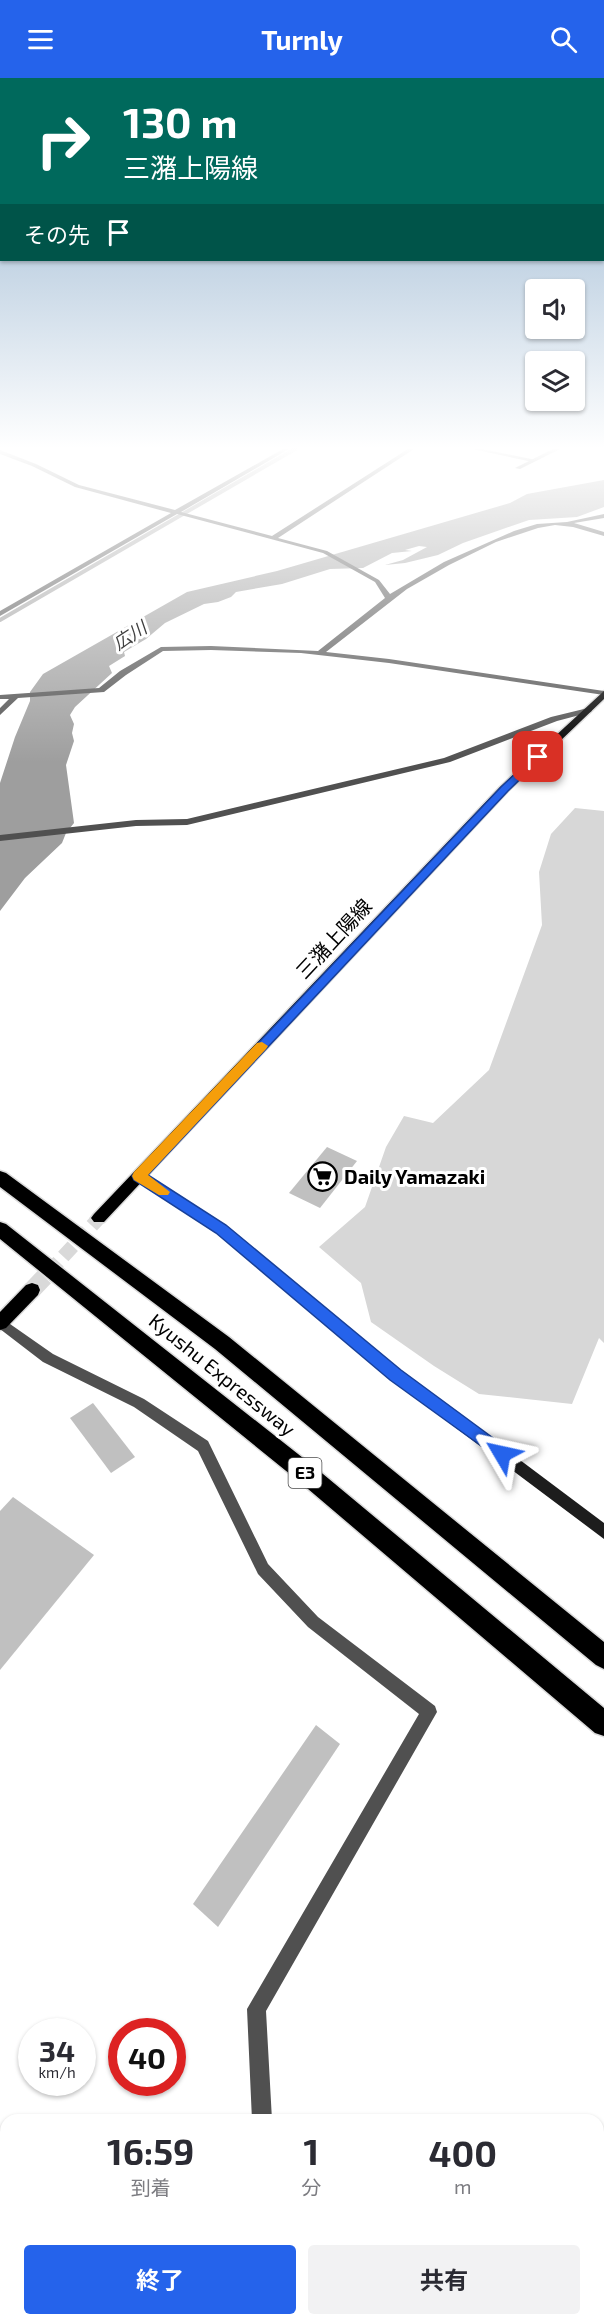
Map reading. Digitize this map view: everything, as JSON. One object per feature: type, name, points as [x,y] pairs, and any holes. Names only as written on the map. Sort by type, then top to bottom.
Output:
[{"type":"highway","name":"Kyushu Expressway","points":[[0,1178],[222,1343],[604,1657]]},
{"type":"highway","name":"Kyushu Expressway","points":[[0,1228],[309,1476],[604,1724]]},
{"type":"main road","name":"三潴上陽線","points":[[99,1218],[504,789],[604,694]]},
{"type":"main road","points":[[0,1322],[32,1290]]},
{"type":"street","points":[[0,614],[108,554]]},
{"type":"street","points":[[326,554],[377,581],[389,598]]},
{"type":"street","points":[[320,653],[415,580],[469,554]]},
{"type":"street","points":[[0,697],[101,690],[123,672],[161,648],[222,648],[320,653],[389,661],[604,694]]},
{"type":"street","points":[[0,713],[17,696]]},
{"type":"street","points":[[0,837],[136,823],[187,822],[447,760],[554,719],[588,710]]},
{"type":"street","points":[[139,1176],[221,1229],[396,1375],[604,1532]]},
{"type":"street","points":[[0,1322],[48,1358],[139,1403],[203,1446],[263,1569],[313,1623],[429,1712],[256,2009],[262,2114]]},
{"type":"shaded area","points":[[575,808],[604,811],[604,1343],[599,1338],[572,1404],[479,1394],[371,1322],[361,1283],[319,1247],[365,1207],[386,1147],[404,1116],[433,1123],[489,1070],[542,925],[539,872],[551,834]]},
{"type":"water","name":"広川","points":[[336,554],[390,554],[363,568],[330,569],[282,584],[236,592],[231,597],[204,604],[165,623],[146,639],[124,652],[125,656],[109,666],[112,673],[75,707],[70,715],[74,724],[72,733],[74,741],[66,765],[74,823],[62,843],[25,878],[0,911],[0,783],[30,701],[30,692],[43,674],[187,592],[277,571]]},
{"type":"water","points":[[414,554],[440,554],[405,563],[385,565]]},
{"type":"building","name":"Daily Yamazaki","points":[[327,1147],[357,1161],[320,1208],[289,1193]]},
{"type":"building","points":[[93,1403],[135,1457],[111,1473],[70,1418]]},
{"type":"building","points":[[13,1497],[94,1555],[0,1670],[0,1511]]},
{"type":"building","points":[[316,1725],[340,1744],[218,1927],[193,1904]]},
{"type":"waterway","points":[[0,620],[114,554]]},
{"type":"tunnel","points":[[49,1272],[99,1218]]},
{"type":"tunnel","points":[[32,1290],[51,1270]]},
{"type":"slow traffic","points":[[163,1192],[139,1176],[262,1046]]},
{"type":"place","name":"Daily Yamazaki","points":[[323,1177]]},
{"type":"route","points":[[502,1454],[396,1375],[221,1229],[139,1176],[504,789],[538,757]]}]
